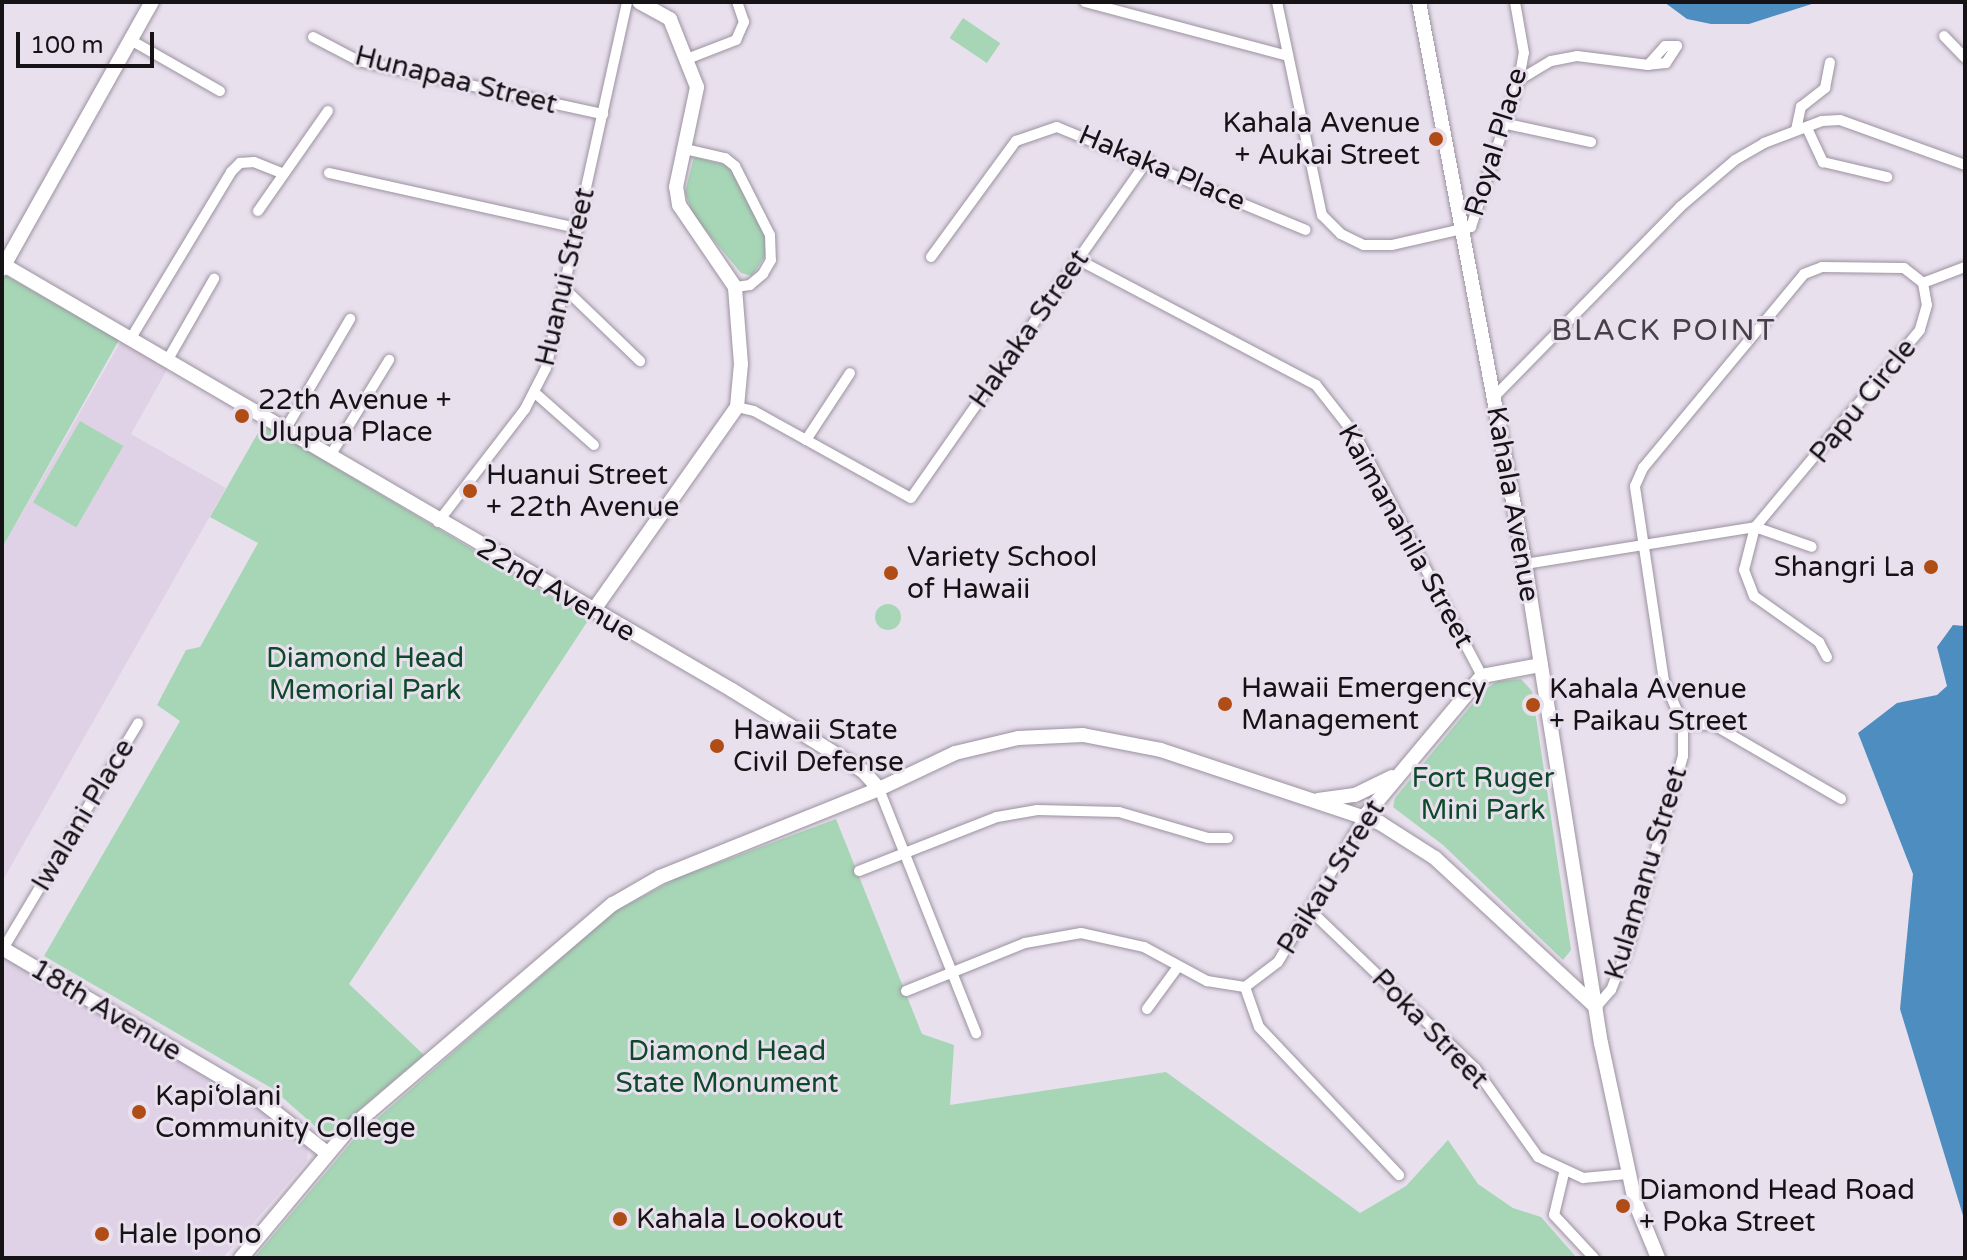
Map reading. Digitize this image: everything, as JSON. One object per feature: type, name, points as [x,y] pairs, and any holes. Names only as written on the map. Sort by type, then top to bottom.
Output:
[{"type":"street","points":[[3,266],[134,42],[152,2]]},
{"type":"street","name":"Huanui Street","points":[[438,522],[534,392],[546,368],[627,2]]},
{"type":"street","points":[[593,611],[737,407],[741,364],[735,287],[679,205],[676,187],[697,87],[670,19],[639,2]]},
{"type":"street","points":[[687,59],[736,40],[744,22],[737,2]]},
{"type":"street","points":[[1085,2],[1288,56]]},
{"type":"street","points":[[1277,2],[1313,186],[1322,215],[1341,234],[1364,245],[1392,245],[1464,233]]},
{"type":"street","name":"Kahala Avenue","points":[[1419,2],[1525,564],[1596,1007],[1627,1174],[1658,1258]]},
{"type":"street","name":"Royal Place","points":[[1464,233],[1480,210],[1519,80],[1524,53],[1515,2]]},
{"type":"street","points":[[1944,36],[1965,58]]},
{"type":"street","name":"Hunapaa Street","points":[[313,37],[359,61],[603,114]]},
{"type":"street","points":[[134,42],[220,91]]},
{"type":"street","points":[[1519,80],[1551,61],[1577,56],[1648,65]]},
{"type":"street","points":[[1830,62],[1825,88],[1801,107],[1801,129],[1823,162],[1887,177]]},
{"type":"street","points":[[258,211],[328,111]]},
{"type":"street","points":[[1494,397],[1680,207],[1735,160],[1801,129],[1840,120],[1965,165]]},
{"type":"street","points":[[1507,124],[1591,142]]},
{"type":"street","name":"Hakaka Place","points":[[931,257],[1006,152],[1029,133],[1057,127],[1148,160],[1306,230]]},
{"type":"street","points":[[685,149],[725,158],[735,166],[770,235],[771,260],[763,274],[750,285],[735,287]]},
{"type":"street","name":"Hakaka Street","points":[[806,440],[911,498],[1148,160]]},
{"type":"street","points":[[131,338],[231,172],[240,163],[254,162],[284,174]]},
{"type":"street","points":[[329,173],[578,228]]},
{"type":"street","name":"Kaimanahila Street","points":[[1077,259],[1316,385],[1356,436],[1482,676]]},
{"type":"street","points":[[1641,547],[1634,504],[1643,468],[1788,287],[1822,267],[1877,265],[1904,268],[1923,283],[1965,267]]},
{"type":"street","name":"22nd Avenue","points":[[3,266],[131,338],[852,764],[879,789],[908,852],[976,1033]]},
{"type":"street","points":[[167,361],[214,279]]},
{"type":"street","name":"Papu Circle","points":[[1755,527],[1920,330],[1927,305],[1923,283]]},
{"type":"street","points":[[563,287],[640,361]]},
{"type":"street","points":[[285,430],[350,319]]},
{"type":"street","points":[[330,456],[389,360]]},
{"type":"street","points":[[737,407],[806,440],[850,373]]},
{"type":"street","points":[[534,392],[594,445]]},
{"type":"street","points":[[1755,527],[1744,570],[1754,596],[1819,642],[1827,657]]},
{"type":"street","points":[[1525,564],[1755,527],[1812,547]]},
{"type":"street","name":"Kulamanu Street","points":[[1596,1007],[1616,980],[1640,912],[1683,756],[1683,724],[1664,681],[1641,547]]},
{"type":"street","points":[[1482,676],[1541,665]]},
{"type":"street","name":"Paikau Street","points":[[1245,987],[1271,971],[1311,911],[1364,817],[1482,676]]},
{"type":"street","name":"Iwalani Place","points":[[3,948],[138,723]]},
{"type":"street","points":[[1683,724],[1714,725],[1841,799]]},
{"type":"street","points":[[241,1258],[327,1153],[613,904],[660,877],[879,789],[955,753],[1018,738],[1083,735],[1161,750],[1364,817],[1435,858],[1596,1007]]},
{"type":"street","points":[[1314,800],[1355,795],[1400,773]]},
{"type":"street","points":[[859,871],[997,817],[1071,808],[1131,814],[1208,838],[1228,838]]},
{"type":"street","name":"Poka Street","points":[[1311,911],[1475,1068],[1530,1150],[1564,1173],[1599,1179],[1627,1174]]},
{"type":"street","points":[[906,991],[1055,934],[1081,933],[1144,947],[1177,968],[1219,985],[1245,987],[1259,1027],[1399,1175]]},
{"type":"street","name":"18th Avenue","points":[[3,948],[257,1098],[327,1153]]},
{"type":"street","points":[[1147,1009],[1177,968]]},
{"type":"street","points":[[1564,1173],[1553,1206],[1555,1220],[1594,1258]]},
{"type":"shaded area","points":[[121,341],[168,368],[131,434],[226,488],[2,882],[2,548]]},
{"type":"shaded area","name":"Kapi‘olani Community College","points":[[2,955],[288,1119],[308,1139],[307,1161],[223,1258],[2,1258]]},
{"type":"green space","points":[[963,18],[1000,43],[987,63],[950,38]]},
{"type":"green space","points":[[694,157],[733,167],[767,239],[767,253],[752,276],[741,273],[693,215],[685,192]]},
{"type":"green space","points":[[5,275],[119,340],[2,548],[2,280]]},
{"type":"green space","points":[[80,421],[123,446],[76,527],[33,502]]},
{"type":"green space","name":"Diamond Head Memorial Park","points":[[263,424],[589,619],[349,984],[424,1055],[327,1137],[273,1089],[44,956],[180,721],[157,705],[186,650],[200,647],[258,543],[210,517]]},
{"type":"green space","points":[[888,604],[897,608],[901,617],[897,626],[888,630],[879,626],[875,617],[879,608]]},
{"type":"green space","name":"Fort Ruger Mini Park","points":[[1521,679],[1532,691],[1571,950],[1563,960],[1443,845],[1393,807],[1395,798],[1484,690],[1498,681]]},
{"type":"green space","name":"Diamond Head State Monument","points":[[836,819],[922,1034],[954,1045],[950,1105],[1166,1072],[1360,1213],[1406,1186],[1448,1140],[1478,1184],[1513,1208],[1541,1217],[1577,1258],[254,1258],[355,1138],[614,912],[677,878]]},
{"type":"water","points":[[1664,2],[1818,2],[1749,24],[1711,24],[1687,19]]},
{"type":"water","points":[[1953,625],[1965,626],[1965,1222],[1900,1009],[1913,874],[1858,733],[1897,703],[1937,695],[1947,686],[1937,647]]},
{"type":"place","name":"Kahala Avenue + Aukai Street","points":[[1436,139]]},
{"type":"place","name":"22th Avenue + Ulupua Place","points":[[242,416]]},
{"type":"place","name":"Huanui Street + 22th Avenue","points":[[470,491]]},
{"type":"place","name":"Shangri La","points":[[1931,567]]},
{"type":"place","name":"Variety School of Hawaii","points":[[891,573]]},
{"type":"place","name":"Hawaii Emergency Management","points":[[1225,704]]},
{"type":"place","name":"Kahala Avenue + Paikau Street","points":[[1533,705]]},
{"type":"place","name":"Hawaii State Civil Defense","points":[[717,746]]},
{"type":"place","name":"Kapi‘olani Community College","points":[[139,1112]]},
{"type":"place","name":"Diamond Head Road + Poka Street","points":[[1623,1206]]},
{"type":"place","name":"Kahala Lookout","points":[[620,1219]]},
{"type":"place","name":"Hale Ipono","points":[[102,1234]]},
{"type":"district","name":"BLACK POINT","points":[[1664,331]]}]
